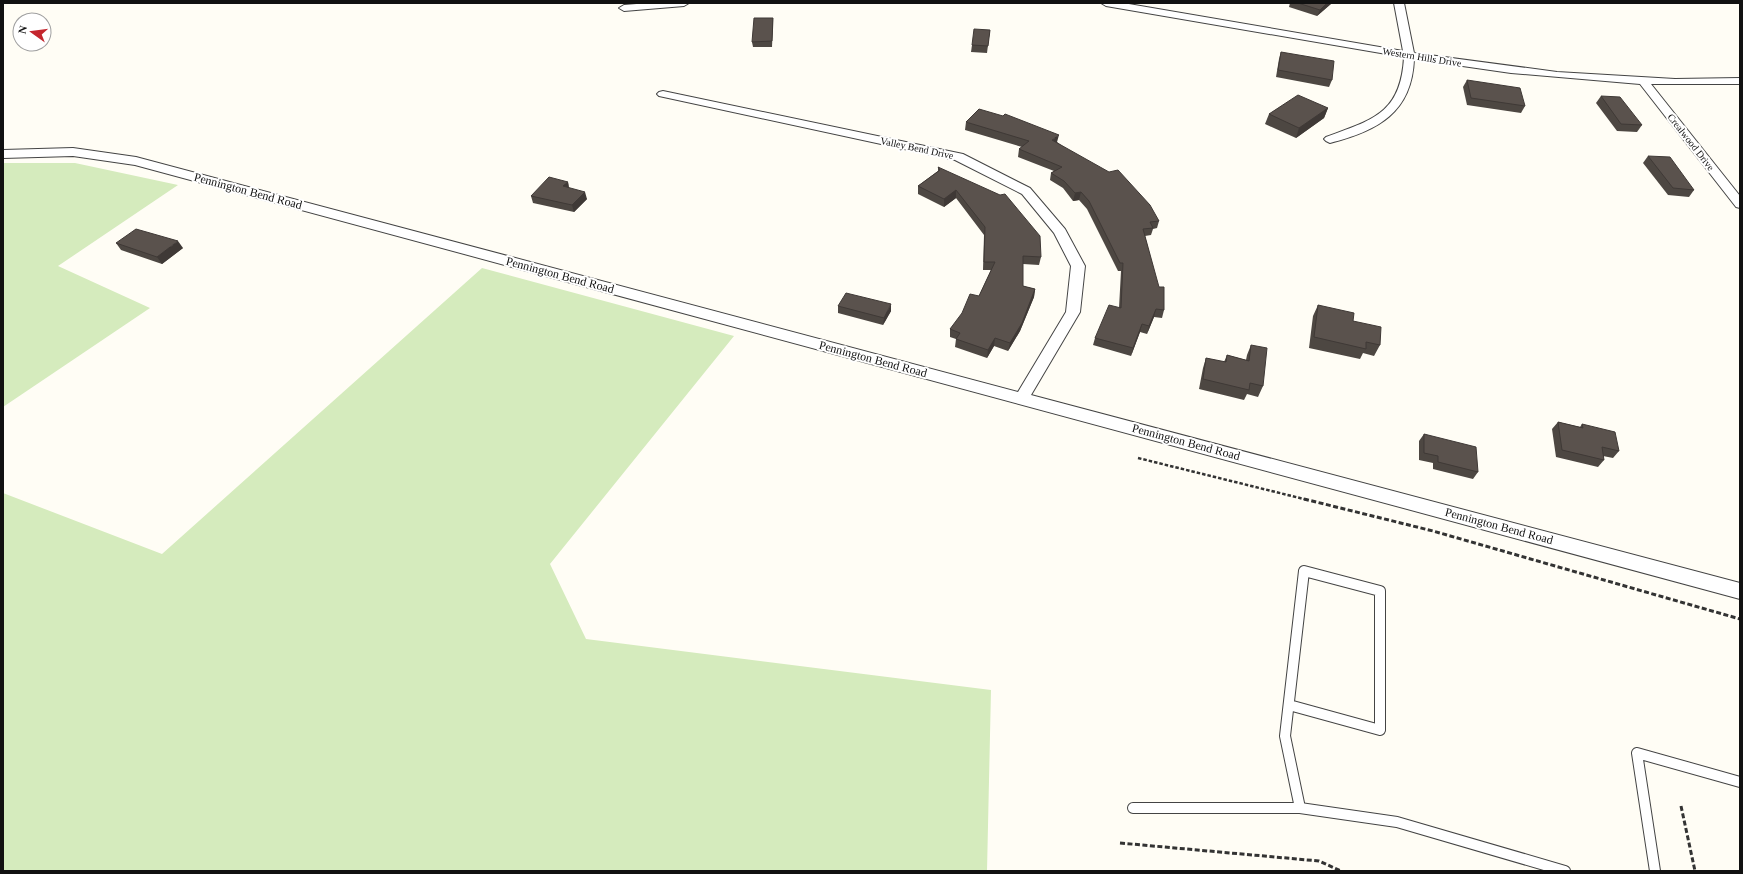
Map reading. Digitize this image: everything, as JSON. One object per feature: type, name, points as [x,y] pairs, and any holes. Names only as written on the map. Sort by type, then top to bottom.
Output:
[{"type":"street","points":[[624,8],[684,3]]},
{"type":"street","name":"Western Hills Drive","points":[[1106,3],[1408,55],[1539,74],[1643,80],[1740,81]]},
{"type":"street","points":[[1330,139],[1361,128],[1388,113],[1400,95],[1407,74],[1408,55],[1399,3]]},
{"type":"street","name":"Crealwood Drive","points":[[1643,80],[1740,204]]},
{"type":"street","name":"Valley Bend Drive","points":[[663,94],[959,157],[1026,192],[1060,232],[1078,266],[1073,312],[1022,398]]},
{"type":"street","name":"Pennington Bend Road","points":[[3,154],[73,152],[136,161],[1740,591]]},
{"type":"lane","points":[[1288,705],[1380,730],[1380,591],[1304,571],[1288,705],[1285,736],[1300,808]]},
{"type":"lane","points":[[1655,871],[1637,753],[1740,782]]},
{"type":"lane","points":[[1133,808],[1300,808],[1397,822],[1565,871]]},
{"type":"path","points":[[1138,458],[1433,532],[1740,619]]},
{"type":"path","points":[[1681,806],[1695,871]]},
{"type":"path","points":[[1120,843],[1318,861],[1341,871]]},
{"type":"green space","points":[[3,163],[75,163],[178,185],[58,266],[150,308],[3,407]]},
{"type":"green space","points":[[482,268],[734,336],[550,564],[586,639],[991,690],[987,871],[3,871],[3,493],[162,554]]},
{"type":"building","points":[[1298,3],[1327,3],[1320,10]]},
{"type":"building","points":[[754,18],[773,18],[772,41],[752,42]]},
{"type":"building","points":[[974,29],[990,30],[988,46],[972,45]]},
{"type":"building","points":[[1281,52],[1334,61],[1332,80],[1278,70]]},
{"type":"building","points":[[1467,80],[1520,88],[1525,106],[1471,98]]},
{"type":"building","points":[[1298,95],[1328,108],[1299,128],[1269,114]]},
{"type":"building","points":[[1601,96],[1620,97],[1642,125],[1621,124]]},
{"type":"building","points":[[979,109],[1003,116],[1005,114],[1059,135],[1052,140],[1109,172],[1118,170],[1150,205],[1159,221],[1150,222],[1153,228],[1143,229],[1159,287],[1164,287],[1164,310],[1156,309],[1149,326],[1142,324],[1133,348],[1095,338],[1109,305],[1121,308],[1123,263],[1120,263],[1089,201],[1081,192],[1075,193],[1064,181],[1051,173],[1062,167],[1019,149],[1029,141],[966,122]]},
{"type":"building","points":[[1648,156],[1670,157],[1694,190],[1673,188]]},
{"type":"building","points":[[938,167],[1000,195],[1005,194],[1040,236],[1041,257],[1023,256],[1023,286],[1035,289],[1022,323],[1010,343],[995,338],[988,350],[956,339],[960,333],[950,329],[962,313],[970,294],[979,296],[995,262],[984,262],[985,227],[956,190],[944,199],[918,186],[940,170]]},
{"type":"building","points":[[549,177],[568,182],[563,186],[585,192],[572,205],[531,196]]},
{"type":"building","points":[[136,229],[178,241],[157,257],[116,243]]},
{"type":"building","points":[[846,293],[891,304],[884,318],[838,306]]},
{"type":"building","points":[[1318,305],[1354,313],[1353,321],[1381,327],[1380,345],[1366,342],[1366,349],[1314,337]]},
{"type":"building","points":[[1251,345],[1267,348],[1263,386],[1250,383],[1249,390],[1203,379],[1206,358],[1226,362],[1227,355],[1249,361]]},
{"type":"building","points":[[1558,422],[1583,428],[1582,424],[1615,432],[1619,451],[1602,447],[1604,460],[1562,450]]},
{"type":"building","points":[[1424,434],[1476,447],[1478,472],[1438,462],[1438,456],[1424,453]]}]
